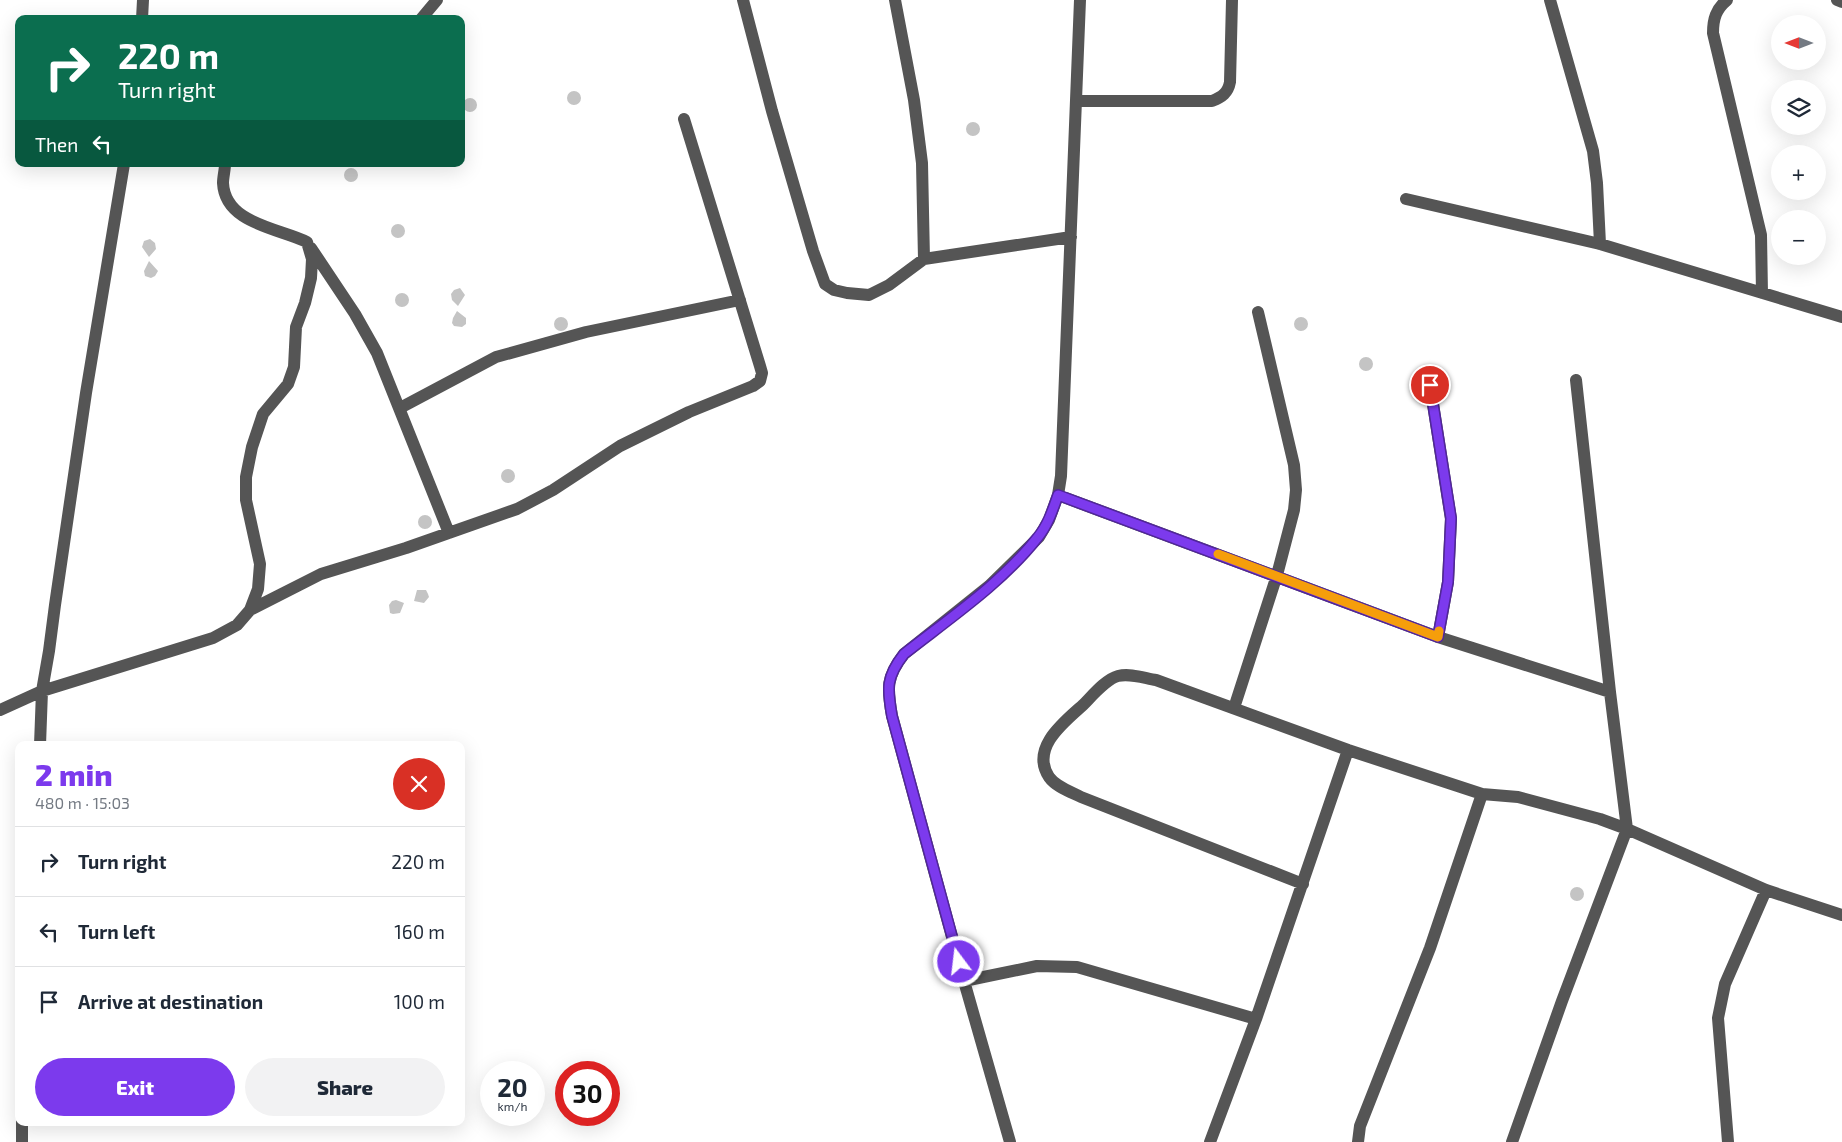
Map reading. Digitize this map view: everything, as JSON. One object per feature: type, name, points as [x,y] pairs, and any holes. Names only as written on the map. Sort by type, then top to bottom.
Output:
[{"type":"street","points":[[142,15],[143,0]]},
{"type":"street","points":[[424,15],[437,0]]},
{"type":"street","points":[[743,0],[772,111],[825,284],[834,290],[870,295],[889,285],[924,259],[1071,237]]},
{"type":"street","points":[[895,0],[914,100],[922,163],[924,259]]},
{"type":"street","points":[[1010,1142],[892,716],[889,681],[894,668],[904,654],[989,586],[1039,536],[1049,520],[1058,495],[1061,476],[1080,0]]},
{"type":"street","points":[[1076,101],[1212,101],[1220,98],[1225,93],[1230,82],[1232,0]]},
{"type":"street","points":[[1550,0],[1593,151],[1600,244]]},
{"type":"street","points":[[1727,0],[1720,6],[1713,21],[1713,33],[1760,235],[1762,293]]},
{"type":"street","points":[[1837,0],[1842,2]]},
{"type":"street","points":[[250,610],[321,574],[517,509],[552,490],[628,442],[689,412],[757,383],[761,378],[760,366],[684,119]]},
{"type":"street","points":[[40,741],[42,691],[85,402],[124,167]]},
{"type":"street","points":[[225,167],[223,185],[229,202],[242,217],[307,242],[355,314],[377,353],[449,533]]},
{"type":"street","points":[[1406,199],[1600,244],[1842,317]]},
{"type":"street","points":[[0,710],[42,691],[213,638],[237,626],[250,610],[258,589],[260,564],[246,500],[246,477],[252,447],[263,414],[288,384],[294,367],[296,327],[305,303],[311,278],[312,259],[307,242]]},
{"type":"street","points":[[400,408],[496,357],[586,332],[740,300]]},
{"type":"street","points":[[1234,708],[1277,575],[1294,510],[1296,490],[1294,464],[1258,312]]},
{"type":"street","points":[[1512,1142],[1562,1000],[1627,829],[1576,380]]},
{"type":"street","points":[[1430,385],[1451,518],[1448,582],[1438,637]]},
{"type":"street","points":[[1058,495],[1277,575],[1438,637],[1610,692]]},
{"type":"street","points":[[1303,884],[1062,788],[1049,777],[1045,764],[1044,749],[1055,731],[1103,685],[1118,676],[1136,676],[1156,680],[1348,750],[1482,794],[1518,797],[1563,808],[1627,829],[1766,890],[1842,915]]},
{"type":"street","points":[[1210,1142],[1256,1019],[1348,750]]},
{"type":"street","points":[[1358,1142],[1360,1126],[1430,948],[1482,794]]},
{"type":"street","points":[[1728,1142],[1718,1018],[1725,984],[1766,890]]},
{"type":"street","points":[[964,981],[1037,966],[1077,967],[1256,1019]]},
{"type":"street","points":[[22,1126],[22,1142]]},
{"type":"building","points":[[574,91],[579,93],[581,98],[579,103],[574,105],[569,103],[567,98],[569,93]]},
{"type":"building","points":[[470,98],[476,102],[475,110],[470,112],[465,110],[465,100]]},
{"type":"building","points":[[973,122],[978,124],[980,129],[978,134],[973,136],[968,134],[966,129],[968,124]]},
{"type":"building","points":[[351,168],[356,170],[358,175],[356,180],[351,182],[346,180],[344,175],[346,170]]},
{"type":"building","points":[[398,224],[403,226],[405,231],[403,236],[398,238],[393,236],[391,231],[393,226]]},
{"type":"building","points":[[150,239],[155,243],[156,249],[149,257],[142,247],[144,241]]},
{"type":"building","points":[[149,261],[158,271],[151,278],[145,276],[144,271]]},
{"type":"building","points":[[460,288],[465,295],[458,306],[452,300],[451,294],[454,290]]},
{"type":"building","points":[[402,293],[407,295],[409,300],[407,305],[402,307],[397,305],[395,300],[397,295]]},
{"type":"building","points":[[457,311],[466,318],[466,324],[462,327],[454,326],[452,323]]},
{"type":"building","points":[[561,317],[566,319],[568,324],[566,329],[561,331],[556,329],[554,324],[556,319]]},
{"type":"building","points":[[1298,317],[1304,317],[1308,324],[1304,331],[1298,331],[1294,327],[1294,321]]},
{"type":"building","points":[[1366,357],[1371,359],[1373,364],[1371,369],[1366,371],[1361,369],[1359,364],[1361,359]]},
{"type":"building","points":[[508,469],[513,471],[515,476],[513,481],[508,483],[503,481],[501,476],[503,471]]},
{"type":"building","points":[[422,515],[428,515],[432,522],[428,529],[422,529],[418,525],[418,519]]},
{"type":"building","points":[[417,590],[426,590],[429,597],[424,603],[414,601]]},
{"type":"building","points":[[396,600],[404,603],[400,613],[390,613],[389,605],[392,601]]},
{"type":"building","points":[[1577,887],[1582,889],[1584,894],[1582,899],[1577,901],[1572,899],[1570,894],[1572,889]]},
{"type":"slow traffic","points":[[1218,554],[1438,637],[1439,631]]},
{"type":"route","points":[[959,962],[892,716],[889,681],[894,668],[904,654],[1005,572],[1039,536],[1049,520],[1058,495],[1277,575],[1438,637],[1448,582],[1451,551],[1451,518],[1430,385]]}]
